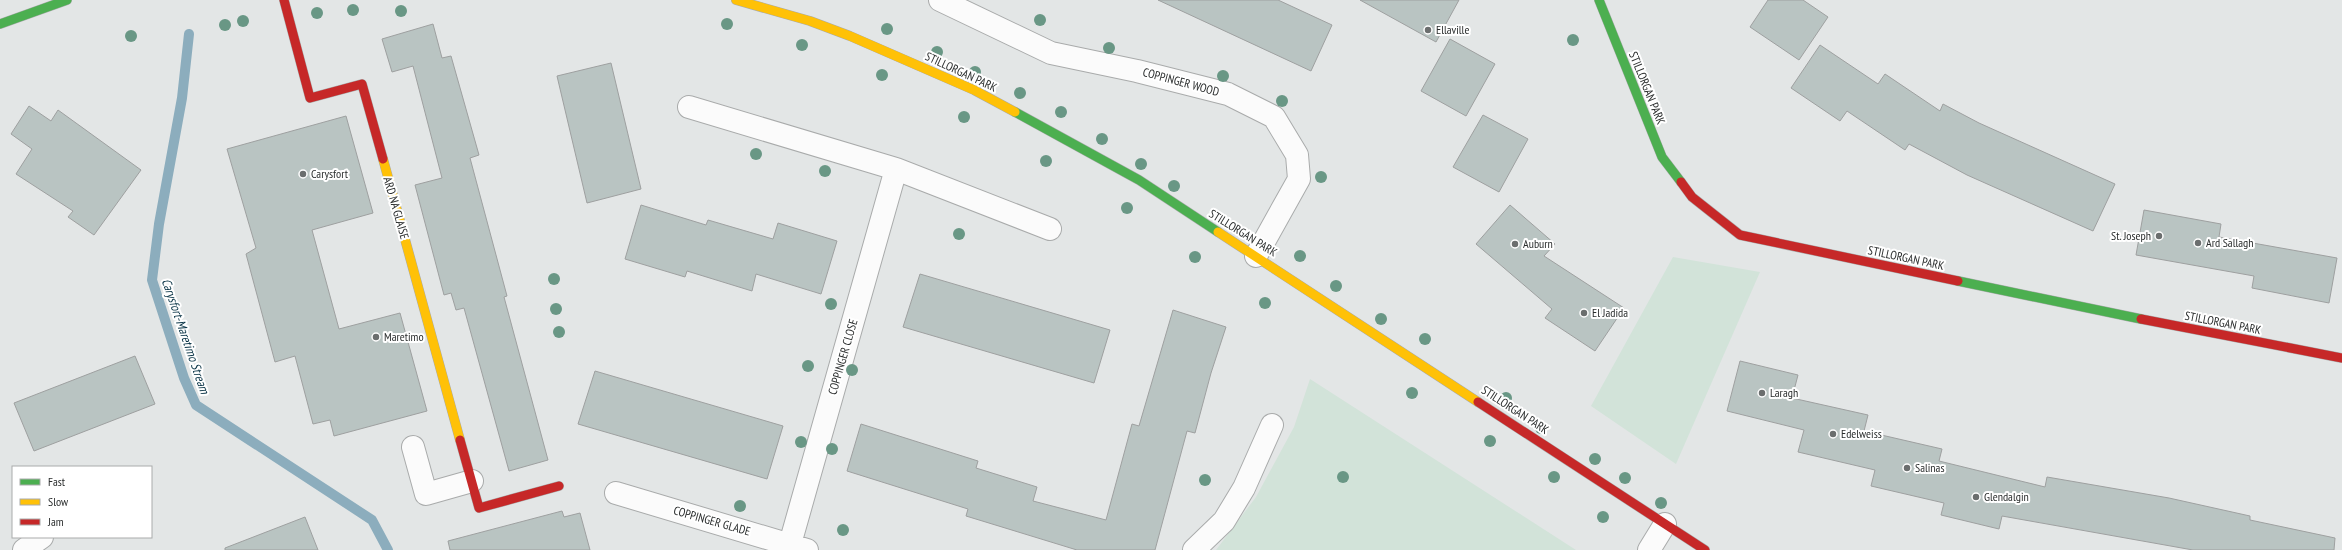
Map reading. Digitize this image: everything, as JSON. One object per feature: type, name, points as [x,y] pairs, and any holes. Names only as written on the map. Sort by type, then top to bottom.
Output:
[{"type":"street","points":[[0,24],[67,0]]},
{"type":"street","name":"ARD NA GLAISE","points":[[284,0],[310,98],[362,84],[479,508],[559,486]]},
{"type":"street","name":"STILLORGAN PARK","points":[[736,0],[810,22],[850,36],[974,90],[1139,180],[1705,550]]},
{"type":"street","name":"COPPINGER WOOD","points":[[940,0],[1051,52],[1137,71],[1228,94],[1274,117],[1297,155],[1299,180],[1256,256]]},
{"type":"street","name":"STILLORGAN PARK","points":[[1599,0],[1662,158],[1692,197],[1740,235],[2114,314],[2342,358]]},
{"type":"street","points":[[689,107],[896,169],[1050,229]]},
{"type":"street","name":"COPPINGER CLOSE","points":[[798,547],[896,169]]},
{"type":"street","points":[[1194,550],[1224,521],[1244,488],[1272,425]]},
{"type":"street","points":[[413,447],[426,494],[472,481]]},
{"type":"street","name":"COPPINGER GLADE","points":[[616,493],[798,547]]},
{"type":"street","points":[[1649,550],[1665,524]]},
{"type":"street","points":[[24,550],[41,538]]},
{"type":"green space","points":[[1673,257],[1760,272],[1676,464],[1591,406]]},
{"type":"green space","points":[[1310,379],[1576,550],[1216,550],[1256,497],[1294,427]]},
{"type":"building","points":[[1158,0],[1278,0],[1332,25],[1311,71]]},
{"type":"building","name":"Ellaville","points":[[1360,0],[1459,0],[1436,42]]},
{"type":"building","points":[[1768,0],[1803,0],[1828,17],[1799,60],[1750,27]]},
{"type":"building","points":[[433,24],[442,58],[451,56],[479,155],[470,158],[507,296],[504,297],[548,460],[509,471],[464,308],[456,310],[451,293],[444,295],[415,185],[442,178],[413,66],[392,72],[382,39]]},
{"type":"building","points":[[1450,39],[1495,64],[1466,116],[1421,91]]},
{"type":"building","points":[[1820,45],[1878,84],[1885,74],[1940,111],[1943,104],[1979,123],[2115,184],[2093,231],[1967,175],[1909,144],[1905,150],[1847,111],[1840,121],[1791,88]]},
{"type":"building","points":[[611,63],[641,189],[587,203],[557,76]]},
{"type":"building","points":[[29,106],[51,121],[58,110],[141,170],[94,235],[68,217],[73,211],[16,174],[32,149],[11,134]]},
{"type":"building","points":[[1483,115],[1528,139],[1499,192],[1453,167]]},
{"type":"building","points":[[346,116],[373,213],[312,230],[339,329],[400,313],[427,411],[334,436],[330,420],[313,424],[295,356],[275,362],[246,254],[256,248],[227,149]]},
{"type":"building","points":[[641,205],[706,225],[708,220],[773,239],[778,223],[837,241],[821,294],[756,274],[752,291],[687,271],[685,277],[625,259]]},
{"type":"building","points":[[1510,205],[1555,244],[1544,256],[1624,308],[1595,351],[1545,318],[1552,309],[1476,244]]},
{"type":"building","points":[[2144,210],[2221,224],[2219,237],[2337,258],[2329,303],[2252,288],[2254,276],[2136,255]]},
{"type":"building","points":[[920,274],[1110,330],[1094,383],[903,327]]},
{"type":"building","points":[[1173,310],[1226,327],[1211,373],[1195,433],[1187,431],[1155,550],[1077,550],[966,516],[968,509],[847,471],[861,424],[978,461],[976,468],[1037,487],[1033,501],[1106,520],[1132,424],[1139,426]]},
{"type":"building","points":[[135,356],[155,404],[34,451],[14,403]]},
{"type":"building","points":[[1740,361],[1798,375],[1792,398],[1868,415],[1864,431],[1942,449],[1939,461],[2045,487],[2047,477],[2169,498],[2250,516],[2250,520],[2335,538],[2334,550],[2193,550],[2002,516],[1999,529],[1941,515],[1944,503],[1871,486],[1875,470],[1798,452],[1804,430],[1727,411]]},
{"type":"building","points":[[595,371],[783,426],[767,479],[578,424]]},
{"type":"building","points":[[562,511],[564,517],[580,513],[590,550],[450,550],[448,541]]},
{"type":"building","points":[[305,517],[318,550],[225,550],[225,548]]},
{"type":"waterway","name":"Carysfort-Maretimo Stream","points":[[189,34],[182,98],[159,224],[152,280],[184,378],[196,405],[372,520],[388,550]]},
{"type":"traffic: fast","points":[[0,24],[67,0]]},
{"type":"traffic: fast","points":[[1599,0],[1662,157],[1681,182]]},
{"type":"traffic: fast","points":[[1015,112],[1139,180],[1218,232]]},
{"type":"traffic: fast","points":[[1958,281],[2141,319]]},
{"type":"traffic: slow","points":[[736,0],[810,21],[850,36],[974,90],[1015,112]]},
{"type":"traffic: slow","points":[[383,159],[460,440]]},
{"type":"traffic: slow","points":[[1218,232],[1478,402]]},
{"type":"traffic: jam","points":[[284,0],[310,98],[362,84],[383,159]]},
{"type":"traffic: jam","points":[[1681,182],[1692,197],[1740,235],[1958,281]]},
{"type":"traffic: jam","points":[[2141,319],[2342,358]]},
{"type":"traffic: jam","points":[[1478,402],[1705,550]]},
{"type":"traffic: jam","points":[[460,440],[479,508],[559,486]]},
{"type":"place","name":"Ellaville","points":[[1428,30]]},
{"type":"place","name":"Carysfort","points":[[303,174]]},
{"type":"place","name":"St. Joseph","points":[[2159,236]]},
{"type":"place","name":"Ard Sallagh","points":[[2198,243]]},
{"type":"place","name":"Auburn","points":[[1515,244]]},
{"type":"place","name":"El Jadida","points":[[1584,313]]},
{"type":"place","name":"Maretimo","points":[[376,337]]},
{"type":"place","name":"Laragh","points":[[1762,393]]},
{"type":"place","name":"Edelweiss","points":[[1833,434]]},
{"type":"place","name":"Salinas","points":[[1907,468]]},
{"type":"place","name":"Glendalgin","points":[[1976,497]]}]
